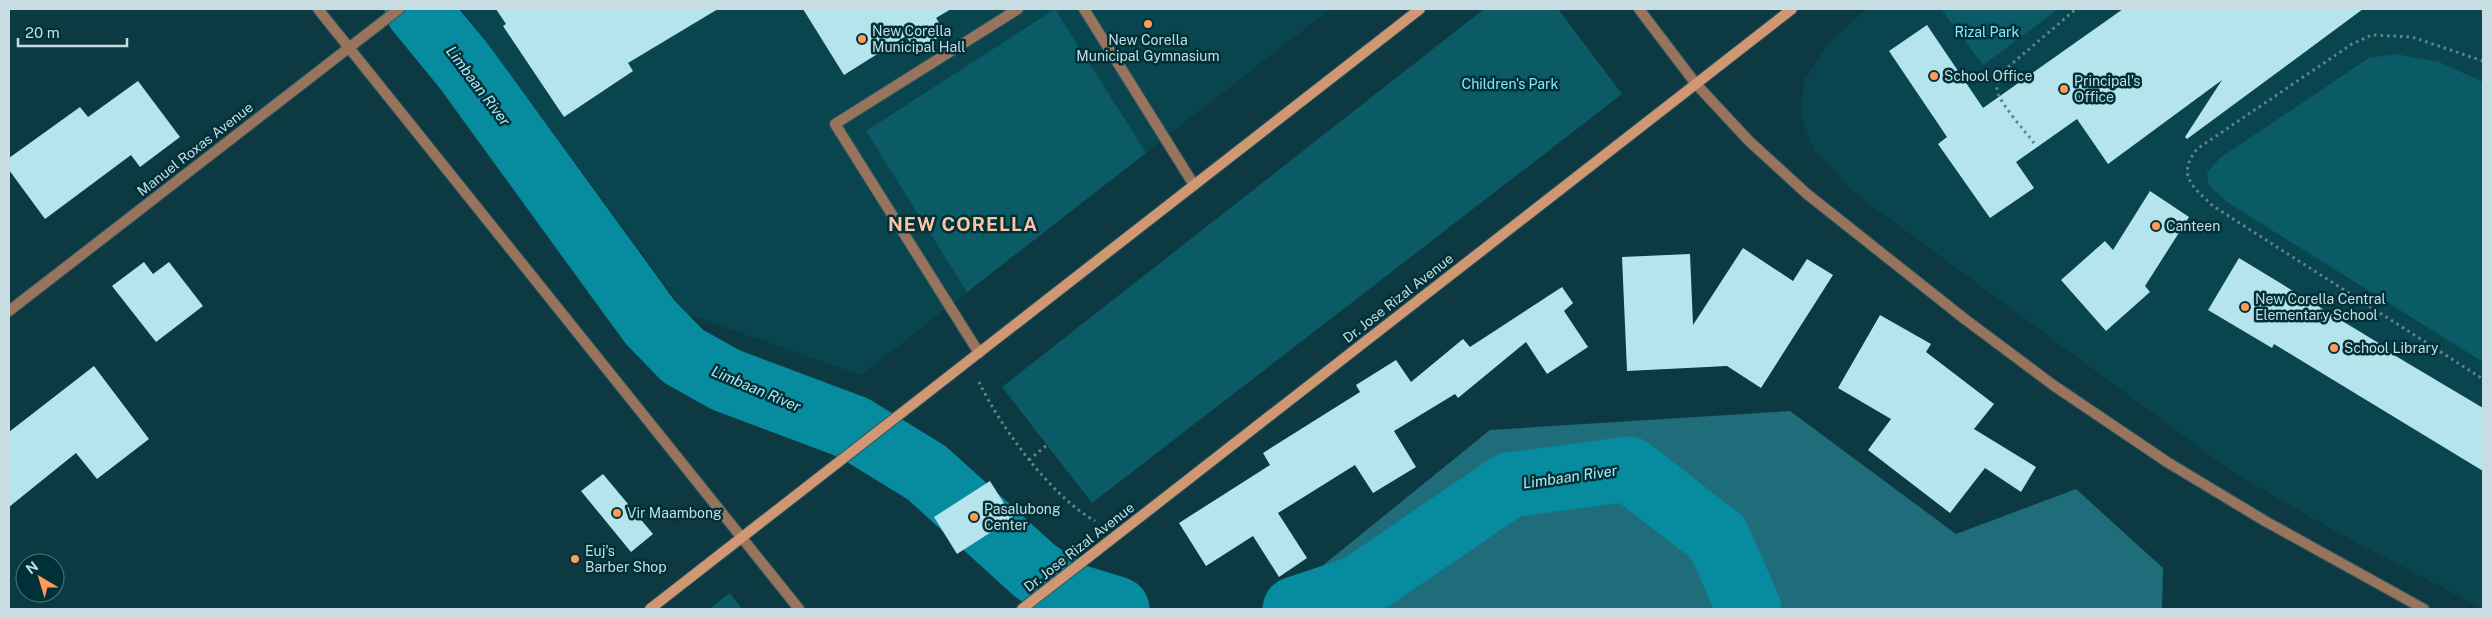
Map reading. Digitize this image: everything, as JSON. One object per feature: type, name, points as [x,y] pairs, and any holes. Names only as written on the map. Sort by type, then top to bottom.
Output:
[{"type":"main road","points":[[650,609],[1420,9]]},
{"type":"main road","name":"Dr. Jose Rizal Avenue","points":[[1026,606],[1792,9]]},
{"type":"street","points":[[318,9],[799,609]]},
{"type":"street","name":"Manuel Roxas Avenue","points":[[9,312],[399,9]]},
{"type":"street","points":[[979,353],[835,124],[1018,9]]},
{"type":"street","points":[[1084,9],[1194,185]]},
{"type":"street","points":[[1639,9],[1696,84],[1749,141],[1807,194],[1966,320],[2053,385],[2167,462],[2265,521],[2424,609]]},
{"type":"path","points":[[2034,144],[2002,100],[1997,89],[1999,80],[2008,68],[2076,9]]},
{"type":"path","points":[[2483,61],[2412,37],[2372,36],[2352,44],[2197,149],[2188,160],[2186,171],[2193,188],[2213,206],[2483,380]]},
{"type":"path","points":[[969,361],[982,388],[1029,460],[1052,487],[1082,514],[1118,534]]},
{"type":"path","points":[[1029,460],[1047,445]]},
{"type":"shaded area","points":[[462,9],[1330,9],[861,375],[687,314]]},
{"type":"shaded area","name":"New Corella Central Elementary School","points":[[1866,9],[2483,9],[2483,609],[2335,531],[2234,473],[1856,194],[1814,150],[1800,113],[1805,79],[1828,44]]},
{"type":"shaded area","points":[[1790,411],[1956,534],[2076,489],[2163,568],[2162,609],[1269,609],[1490,430]]},
{"type":"green space","points":[[1055,9],[1146,153],[967,292],[866,131]]},
{"type":"green space","name":"Children's Park","points":[[1484,9],[1558,9],[1622,94],[1092,503],[1002,387]]},
{"type":"green space","name":"Rizal Park","points":[[1941,9],[2058,9],[1983,65]]},
{"type":"green space","points":[[2395,54],[2439,62],[2483,82],[2483,362],[2227,202],[2209,185],[2207,173],[2220,158],[2369,58]]},
{"type":"green space","points":[[730,593],[742,609],[709,609]]},
{"type":"building","points":[[496,9],[718,9],[628,63],[633,71],[564,117],[503,26],[506,24]]},
{"type":"building","name":"New Corella Municipal Hall","points":[[803,9],[951,9],[936,18],[946,33],[916,51],[906,36],[844,75]]},
{"type":"building","points":[[2123,9],[2363,9],[2187,139],[2185,137],[2222,80],[2108,164],[2077,119],[2016,162],[2034,188],[1990,218],[1938,144],[1947,137],[1889,51],[1927,25],[1983,108]]},
{"type":"building","points":[[138,81],[180,137],[140,167],[131,155],[45,219],[9,170],[9,158],[80,107],[88,117]]},
{"type":"building","points":[[2150,191],[2189,217],[2145,286],[2150,292],[2106,331],[2061,280],[2105,241],[2113,250]]},
{"type":"building","points":[[1743,248],[1793,281],[1807,259],[1833,275],[1761,388],[1727,366],[1627,371],[1622,257],[1690,254],[1693,325]]},
{"type":"building","points":[[2239,258],[2390,350],[2389,352],[2483,408],[2483,471],[2274,344],[2272,348],[2208,310]]},
{"type":"building","points":[[144,262],[153,274],[169,262],[203,306],[156,342],[112,286]]},
{"type":"building","points":[[1562,287],[1573,303],[1564,311],[1588,347],[1547,374],[1526,342],[1458,398],[1455,394],[1394,431],[1416,467],[1373,493],[1355,465],[1278,513],[1307,558],[1279,577],[1253,536],[1206,566],[1179,523],[1270,465],[1263,453],[1360,392],[1356,385],[1396,360],[1411,382],[1463,339],[1470,347]]},
{"type":"building","points":[[1880,315],[1931,344],[1926,352],[1994,404],[1974,429],[2036,467],[2021,492],[1985,468],[1950,513],[1868,450],[1891,419],[1838,388]]},
{"type":"building","points":[[94,366],[149,439],[97,479],[76,453],[9,507],[9,432]]},
{"type":"building","name":"Vir Maambong","points":[[603,474],[653,534],[631,552],[581,491]]},
{"type":"building","name":"Pasalubong Center","points":[[990,481],[1013,518],[957,554],[934,517]]},
{"type":"waterway","name":"Limbaan River","points":[[417,9],[463,65],[650,322],[683,356],[726,380],[854,428],[927,473],[1035,571],[1071,595],[1117,609]]},
{"type":"waterway","name":"Limbaan River","points":[[1295,609],[1358,588],[1509,485],[1629,469],[1718,538],[1749,609]]},
{"type":"place","name":"New Corella Municipal Gymnasium","points":[[1148,24]]},
{"type":"place","name":"New Corella Municipal Hall","points":[[862,39]]},
{"type":"place","name":"School Office","points":[[1934,76]]},
{"type":"place","name":"Principal's Office","points":[[2064,89]]},
{"type":"place","name":"Canteen","points":[[2156,226]]},
{"type":"place","name":"New Corella Central Elementary School","points":[[2245,307]]},
{"type":"place","name":"School Library","points":[[2334,348]]},
{"type":"place","name":"Vir Maambong","points":[[617,513]]},
{"type":"place","name":"Pasalubong Center","points":[[974,517]]},
{"type":"place","name":"Euj's Barber Shop","points":[[575,559]]},
{"type":"district","name":"NEW CORELLA","points":[[963,224]]}]
